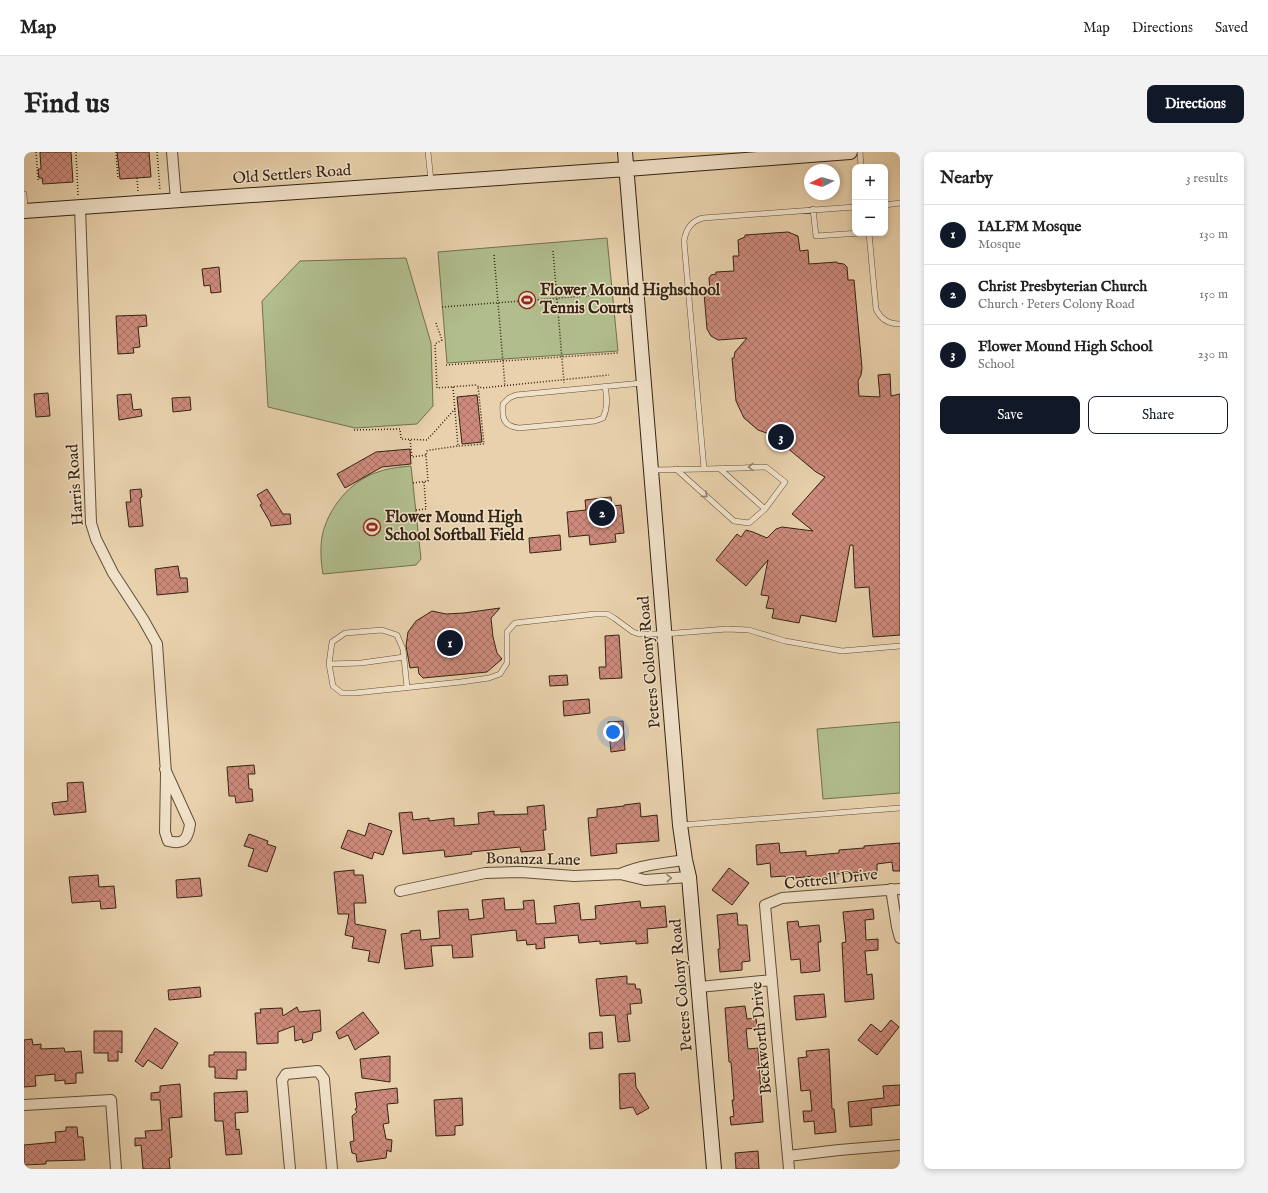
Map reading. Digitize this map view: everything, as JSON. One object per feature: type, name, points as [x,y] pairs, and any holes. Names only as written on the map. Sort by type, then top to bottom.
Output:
[{"type":"street","points":[[172,152],[176,200]]},
{"type":"street","name":"Peters Colony Road","points":[[626,152],[680,825],[689,877],[714,1169]]},
{"type":"street","name":"Old Settlers Road","points":[[25,211],[79,202],[176,200],[850,152]]},
{"type":"street","name":"Harris Road","points":[[79,202],[91,523],[96,539],[113,573],[143,619],[156,644],[166,769],[164,832],[168,841],[182,842],[186,838],[190,824],[166,769]]},
{"type":"street","name":"Bonanza Lane","points":[[620,874],[644,865],[685,860]]},
{"type":"street","name":"Bonanza Lane","points":[[400,891],[484,873],[521,872],[574,876],[620,874],[645,880],[689,877]]},
{"type":"street","points":[[895,889],[896,928],[900,938]]},
{"type":"street","name":"Cottrell Drive","points":[[765,905],[782,898],[895,889]]},
{"type":"street","name":"Beckworth Drive","points":[[765,905],[789,1169]]},
{"type":"street","points":[[699,987],[772,980]]},
{"type":"street","points":[[290,1169],[282,1080],[286,1074],[318,1071],[324,1079],[332,1169]]},
{"type":"street","points":[[24,1105],[111,1100],[116,1169]]},
{"type":"street","points":[[788,1156],[900,1145]]},
{"type":"lane","points":[[428,152],[431,182]]},
{"type":"lane","points":[[860,152],[862,164]]},
{"type":"lane","points":[[24,194],[25,211]]},
{"type":"lane","points":[[888,205],[900,203]]},
{"type":"lane","points":[[704,469],[684,241],[688,228],[698,219],[703,218],[852,207]]},
{"type":"lane","points":[[813,209],[816,236],[852,234]]},
{"type":"lane","points":[[869,236],[876,309],[880,316],[886,321],[893,324],[900,324]]},
{"type":"lane","points":[[605,386],[607,400],[606,410],[603,418],[595,421],[519,428],[510,427],[505,422],[503,404],[509,398],[516,395],[605,386],[644,383]]},
{"type":"lane","points":[[651,470],[676,469],[720,469],[766,467],[785,482],[765,509],[749,523],[734,521],[676,469]]},
{"type":"lane","points":[[720,469],[765,509]]},
{"type":"lane","points":[[407,687],[403,649],[397,635],[382,630],[345,633],[332,642],[329,664],[334,686],[342,693],[355,693],[489,678],[500,674],[507,664],[507,632],[515,623],[594,614],[607,614],[633,632],[639,634],[664,634],[727,629],[749,630],[785,640],[842,651],[900,646]]},
{"type":"lane","points":[[329,664],[361,663],[404,657]]},
{"type":"lane","points":[[680,825],[900,808]]},
{"type":"path","points":[[36,152],[38,180]]},
{"type":"path","points":[[76,152],[79,202]]},
{"type":"path","points":[[116,152],[118,179]]},
{"type":"path","points":[[157,152],[160,190]]},
{"type":"path","points":[[137,178],[138,191]]},
{"type":"path","points":[[553,251],[564,391]]},
{"type":"path","points":[[494,255],[505,386]]},
{"type":"path","points":[[442,307],[612,294]]},
{"type":"path","points":[[436,323],[442,340],[435,344],[437,388],[475,385],[482,388],[610,375]]},
{"type":"path","points":[[446,365],[618,353]]},
{"type":"path","points":[[413,483],[428,481],[427,451],[484,444],[478,386]]},
{"type":"path","points":[[453,387],[458,446]]},
{"type":"path","points":[[354,430],[400,429],[401,439],[427,440],[455,409]]},
{"type":"path","points":[[410,440],[412,457],[426,455]]},
{"type":"path","points":[[416,510],[426,509],[424,482]]},
{"type":"green space","name":"Flower Mound Highschool Tennis Courts","points":[[607,238],[618,351],[447,363],[438,252]]},
{"type":"green space","points":[[406,258],[431,343],[433,406],[417,424],[355,428],[268,407],[262,301],[300,261]]},
{"type":"green space","name":"Flower Mound High School Softball Field","points":[[411,466],[421,559],[416,565],[323,574],[321,556],[322,537],[329,516],[342,497],[368,476],[386,470]]},
{"type":"green space","points":[[900,722],[900,793],[823,799],[817,729]]},
{"type":"building","points":[[40,152],[71,152],[73,182],[43,184],[42,178],[39,178],[38,169],[41,169]]},
{"type":"building","points":[[117,152],[149,152],[151,177],[120,179]]},
{"type":"building","points":[[788,232],[798,236],[800,251],[808,250],[809,264],[837,262],[844,264],[847,267],[848,280],[854,280],[862,368],[858,381],[859,396],[880,397],[878,375],[890,374],[891,396],[900,394],[900,635],[873,637],[869,587],[855,588],[853,545],[850,545],[836,622],[801,615],[799,623],[772,618],[774,609],[766,608],[769,596],[761,595],[768,560],[746,586],[716,560],[737,534],[741,537],[746,530],[767,538],[776,529],[782,527],[813,531],[792,514],[825,477],[816,472],[772,435],[758,430],[744,418],[736,401],[732,358],[734,358],[735,352],[747,338],[718,340],[711,336],[707,329],[704,293],[710,292],[709,278],[711,275],[716,274],[716,272],[734,271],[733,256],[739,256],[738,240],[745,237],[745,235]]},
{"type":"building","points":[[219,267],[221,292],[211,293],[210,285],[204,286],[202,269]]},
{"type":"building","points":[[146,315],[147,326],[138,327],[140,347],[133,348],[134,353],[118,354],[116,316]]},
{"type":"building","points":[[48,393],[50,416],[36,417],[34,394]]},
{"type":"building","points":[[131,394],[133,410],[141,409],[142,416],[119,420],[117,395]]},
{"type":"building","points":[[477,395],[482,442],[462,444],[457,397]]},
{"type":"building","points":[[190,397],[191,410],[173,412],[172,398]]},
{"type":"building","points":[[410,449],[411,464],[382,467],[345,488],[337,474],[376,452]]},
{"type":"building","points":[[141,489],[142,497],[140,498],[143,526],[129,527],[126,502],[131,502],[130,490]]},
{"type":"building","points":[[267,489],[283,514],[290,514],[291,524],[271,526],[260,505],[262,504],[257,495]]},
{"type":"building","points":[[611,497],[612,506],[621,505],[624,533],[615,534],[616,542],[590,545],[589,535],[569,537],[567,512],[586,510],[585,500]]},
{"type":"building","points":[[560,535],[561,550],[530,553],[529,538]]},
{"type":"building","points":[[178,566],[180,578],[187,578],[188,592],[157,595],[155,569]]},
{"type":"building","points":[[500,608],[491,618],[493,637],[497,653],[502,659],[487,672],[423,678],[419,674],[418,667],[410,668],[406,646],[408,632],[416,621],[432,611],[446,614]]},
{"type":"building","points":[[619,635],[622,678],[600,679],[599,667],[606,667],[605,636]]},
{"type":"building","points":[[567,675],[568,685],[550,686],[549,676]]},
{"type":"building","points":[[589,699],[590,713],[564,716],[563,701]]},
{"type":"building","points":[[623,721],[625,750],[611,752],[608,722]]},
{"type":"building","points":[[254,765],[255,774],[248,774],[249,789],[252,789],[253,801],[236,803],[235,796],[229,796],[227,767]]},
{"type":"building","points":[[83,782],[86,812],[54,815],[52,803],[68,801],[67,783]]},
{"type":"building","points":[[640,803],[641,817],[657,815],[659,841],[616,844],[617,853],[591,856],[588,818],[597,817],[597,809]]},
{"type":"building","points":[[544,805],[546,830],[543,830],[545,850],[521,852],[520,847],[471,852],[472,854],[445,857],[444,850],[403,854],[399,813],[412,812],[413,820],[429,818],[429,821],[454,818],[454,826],[479,824],[478,813],[494,811],[494,815],[528,814],[527,807]]},
{"type":"building","points":[[369,823],[392,831],[383,855],[374,852],[372,859],[341,848],[348,830],[365,836]]},
{"type":"building","points":[[249,834],[268,841],[267,844],[276,847],[267,872],[248,866],[254,849],[244,846]]},
{"type":"building","points":[[779,843],[780,853],[806,851],[806,856],[839,853],[839,850],[864,848],[864,846],[900,843],[900,871],[893,871],[892,862],[877,864],[877,872],[836,874],[837,877],[813,879],[813,876],[786,879],[785,876],[771,877],[770,863],[757,865],[756,845]]},
{"type":"building","points":[[729,868],[749,883],[732,905],[712,890]]},
{"type":"building","points":[[354,870],[354,875],[363,875],[366,903],[354,903],[355,924],[386,930],[379,963],[368,961],[370,951],[352,948],[354,937],[345,935],[349,914],[338,914],[334,872]]},
{"type":"building","points":[[98,875],[99,887],[114,886],[116,908],[101,909],[100,901],[72,903],[69,877]]},
{"type":"building","points":[[200,878],[202,896],[177,898],[176,880]]},
{"type":"building","points":[[504,898],[505,910],[524,909],[523,901],[534,900],[536,924],[556,923],[554,906],[579,903],[581,920],[596,919],[595,906],[640,901],[641,908],[665,906],[667,927],[647,929],[648,943],[636,944],[636,941],[600,944],[600,941],[579,943],[578,935],[544,938],[545,948],[536,949],[536,944],[527,945],[526,940],[517,941],[516,930],[471,935],[473,957],[453,958],[452,945],[431,946],[433,966],[405,969],[401,934],[420,930],[421,940],[440,938],[438,911],[468,909],[469,920],[484,918],[482,900]]},
{"type":"building","points":[[873,909],[874,919],[865,920],[866,940],[878,939],[878,950],[865,951],[867,975],[872,974],[874,999],[845,1002],[842,943],[846,942],[843,912]]},
{"type":"building","points":[[737,913],[738,925],[747,925],[750,961],[742,962],[742,970],[720,972],[718,949],[720,949],[717,915]]},
{"type":"building","points":[[798,921],[799,927],[819,925],[821,942],[818,942],[820,971],[801,973],[800,959],[791,960],[787,922]]},
{"type":"building","points":[[627,976],[627,984],[635,984],[636,989],[640,989],[642,1003],[630,1004],[631,1014],[627,1014],[630,1041],[618,1042],[615,1015],[600,1016],[596,979]]},
{"type":"building","points":[[200,987],[201,997],[169,1000],[168,990]]},
{"type":"building","points":[[824,994],[826,1017],[796,1020],[794,996]]},
{"type":"building","points":[[745,1006],[747,1019],[756,1018],[757,1028],[746,1029],[748,1049],[758,1048],[763,1122],[731,1125],[730,1117],[734,1116],[732,1100],[734,1100],[731,1062],[729,1062],[725,1008]]},
{"type":"building","points":[[297,1007],[299,1012],[320,1010],[321,1031],[313,1033],[312,1040],[303,1043],[302,1039],[295,1041],[294,1026],[278,1032],[278,1043],[257,1044],[255,1013],[261,1013],[260,1009],[282,1008],[283,1016]]},
{"type":"building","points":[[363,1012],[379,1033],[355,1050],[348,1035],[339,1039],[336,1032]]},
{"type":"building","points":[[891,1020],[899,1027],[877,1055],[858,1040],[871,1024],[881,1032]]},
{"type":"building","points":[[155,1028],[178,1043],[162,1069],[148,1060],[143,1067],[135,1061]]},
{"type":"building","points":[[94,1031],[122,1031],[122,1053],[118,1051],[118,1061],[108,1061],[108,1053],[94,1053]]},
{"type":"building","points":[[602,1032],[603,1048],[590,1049],[589,1033]]},
{"type":"building","points":[[32,1039],[33,1045],[41,1044],[41,1049],[64,1048],[65,1052],[81,1051],[83,1073],[76,1073],[76,1083],[65,1084],[65,1080],[55,1081],[55,1074],[35,1076],[36,1086],[24,1087],[24,1040]]},
{"type":"building","points":[[829,1049],[832,1109],[834,1109],[836,1132],[815,1134],[814,1121],[804,1122],[803,1111],[812,1111],[810,1090],[801,1091],[798,1058],[807,1057],[806,1051]]},
{"type":"building","points":[[214,1052],[246,1052],[246,1070],[237,1070],[237,1079],[215,1078],[215,1067],[209,1067],[209,1055],[214,1055]]},
{"type":"building","points":[[390,1056],[390,1082],[362,1078],[360,1059]]},
{"type":"building","points":[[635,1073],[636,1087],[649,1108],[637,1115],[633,1107],[620,1109],[619,1074]]},
{"type":"building","points":[[180,1084],[182,1117],[169,1118],[172,1157],[169,1158],[170,1169],[143,1169],[141,1145],[135,1146],[135,1138],[146,1138],[145,1131],[162,1130],[160,1100],[151,1100],[151,1093],[160,1092],[160,1086]]},
{"type":"building","points":[[900,1085],[900,1105],[871,1108],[872,1125],[850,1127],[848,1102],[884,1098],[883,1086]]},
{"type":"building","points":[[397,1088],[398,1103],[387,1104],[389,1123],[383,1124],[386,1139],[392,1140],[391,1152],[387,1150],[386,1158],[357,1162],[356,1154],[352,1153],[350,1142],[354,1141],[352,1116],[357,1112],[355,1109],[357,1108],[355,1093]]},
{"type":"building","points":[[247,1091],[248,1112],[235,1113],[236,1130],[239,1129],[242,1154],[226,1155],[223,1121],[215,1121],[214,1093]]},
{"type":"building","points":[[462,1098],[463,1125],[455,1126],[455,1135],[436,1136],[434,1100]]},
{"type":"building","points":[[66,1127],[77,1127],[78,1137],[83,1137],[85,1160],[46,1161],[46,1164],[24,1165],[24,1145],[56,1142],[55,1132],[66,1131]]},
{"type":"building","points":[[758,1151],[759,1169],[736,1169],[735,1153]]},
{"type":"place","name":"Flower Mound Highschool Tennis Courts","points":[[527,300]]},
{"type":"place","name":"Flower Mound High School","points":[[781,437]]},
{"type":"place","name":"Christ Presbyterian Church","points":[[602,513]]},
{"type":"place","name":"Flower Mound High School Softball Field","points":[[372,527]]},
{"type":"place","name":"IALFM Mosque","points":[[450,643]]}]
